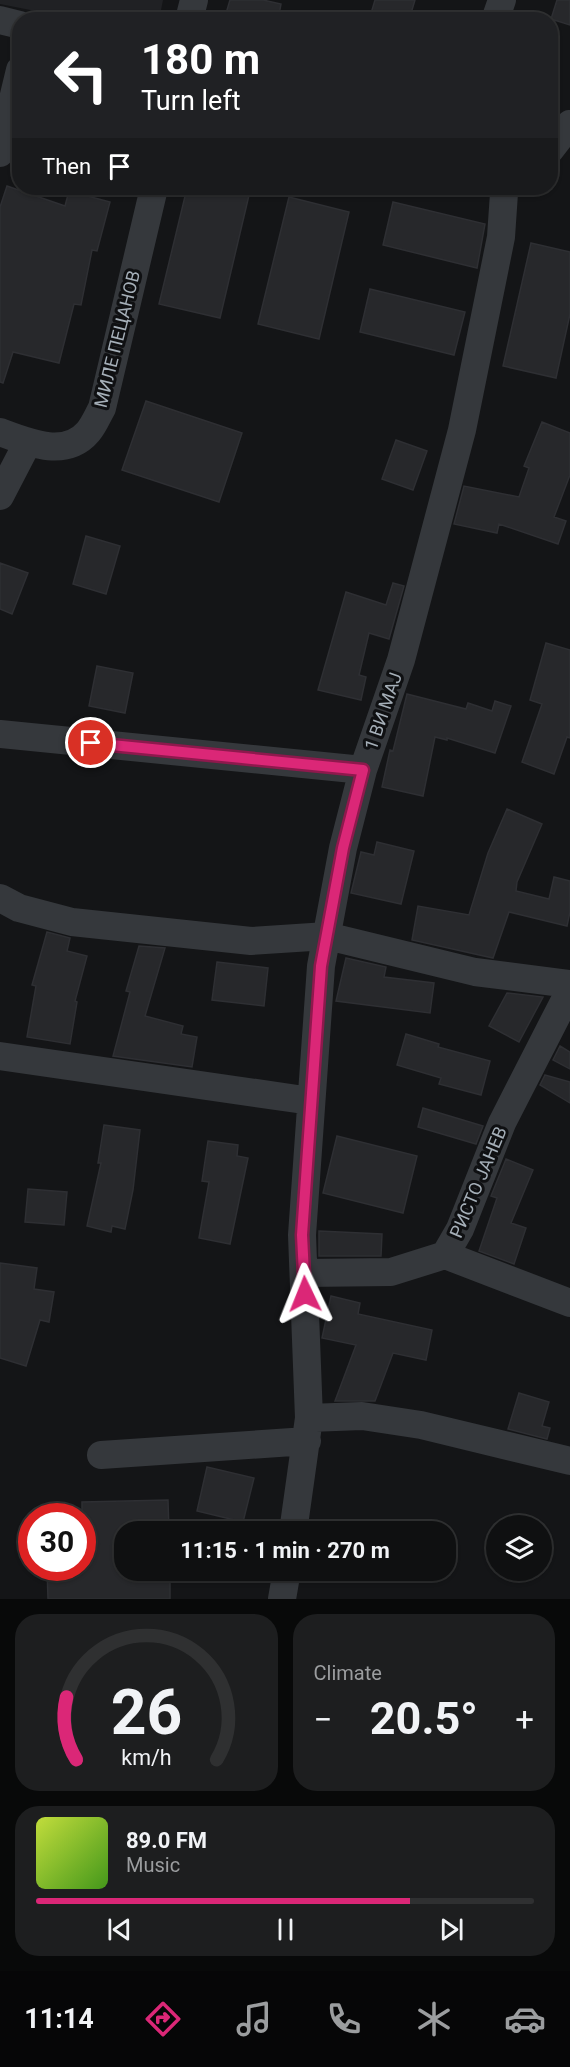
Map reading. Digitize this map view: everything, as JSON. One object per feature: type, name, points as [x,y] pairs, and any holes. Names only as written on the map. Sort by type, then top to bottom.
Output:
[{"type":"street","points":[[0,153],[12,103]]},
{"type":"street","points":[[558,140],[570,124]]},
{"type":"street","name":"МИЛЕ ПЕЦАНОВ","points":[[0,432],[28,442],[59,447],[75,443],[88,432],[102,408],[152,195]]},
{"type":"street","name":"1 ВИ МАЈ","points":[[295,1521],[308,1430],[305,1273],[302,1235],[321,966],[343,848],[363,770],[401,660],[462,430],[501,237],[504,195]]},
{"type":"street","points":[[0,496],[28,442]]},
{"type":"street","points":[[0,734],[363,770]]},
{"type":"street","points":[[0,898],[19,908],[72,922],[251,941],[327,936],[475,972],[570,984]]},
{"type":"street","name":"РИСТО ЈАНЕВ","points":[[570,990],[502,1123],[460,1229],[445,1255],[570,1304]]},
{"type":"street","points":[[0,1056],[311,1101]]},
{"type":"street","points":[[305,1273],[391,1272],[445,1255]]},
{"type":"street","points":[[101,1455],[125,1456],[308,1430],[362,1416],[421,1425],[570,1461]]},
{"type":"street","points":[[282,1599],[285,1581]]},
{"type":"shaded area","points":[[0,0],[163,0],[161,12],[41,12],[0,4]]},
{"type":"building","points":[[230,0],[263,0],[281,4],[280,12],[226,12]]},
{"type":"building","points":[[375,0],[415,0],[411,12],[371,12]]},
{"type":"building","points":[[557,0],[570,0],[570,25],[558,21],[558,12],[553,12]]},
{"type":"building","points":[[7,186],[12,188],[12,195],[33,195],[65,206],[68,195],[84,195],[110,202],[97,251],[92,250],[81,305],[74,304],[59,363],[13,352],[3,383],[0,382],[0,207]]},
{"type":"building","points":[[185,195],[249,195],[220,318],[159,304]]},
{"type":"building","points":[[289,197],[349,212],[319,339],[258,324]]},
{"type":"building","points":[[393,202],[485,224],[477,268],[383,245]]},
{"type":"building","points":[[531,243],[570,252],[570,314],[556,378],[503,366]]},
{"type":"building","points":[[370,289],[465,312],[454,355],[360,332]]},
{"type":"building","points":[[146,401],[242,433],[219,502],[122,470]]},
{"type":"building","points":[[542,422],[570,433],[570,475],[554,517],[566,521],[558,544],[499,524],[497,533],[454,524],[464,486],[519,497],[529,468],[524,466]]},
{"type":"building","points":[[396,440],[427,451],[413,490],[382,479]]},
{"type":"building","points":[[86,536],[120,546],[106,594],[73,584]]},
{"type":"building","points":[[0,563],[28,573],[12,614],[0,609]]},
{"type":"building","points":[[393,583],[404,586],[389,639],[369,633],[359,675],[366,677],[361,700],[318,690],[346,592],[386,605]]},
{"type":"building","points":[[546,643],[570,650],[570,738],[567,737],[554,774],[522,762],[542,704],[530,700]]},
{"type":"building","points":[[97,666],[133,673],[125,713],[89,706]]},
{"type":"building","points":[[407,694],[466,709],[468,703],[492,711],[495,701],[511,706],[495,753],[447,738],[447,740],[435,737],[423,796],[382,787],[390,750],[393,751]]},
{"type":"building","points":[[507,809],[542,824],[517,882],[516,891],[549,899],[554,877],[570,881],[570,912],[567,926],[509,912],[493,958],[412,940],[418,906],[469,915],[488,853]]},
{"type":"building","points":[[377,842],[414,851],[401,904],[351,893],[361,852],[374,855]]},
{"type":"building","points":[[47,932],[70,938],[67,951],[87,956],[75,1001],[77,1002],[70,1044],[27,1037],[36,986],[32,985]]},
{"type":"building","points":[[139,946],[165,948],[145,1016],[183,1026],[181,1034],[197,1037],[192,1067],[113,1056],[130,992],[126,991]]},
{"type":"building","points":[[346,958],[386,967],[384,977],[434,983],[430,1013],[336,1001]]},
{"type":"building","points":[[217,962],[268,968],[264,1006],[212,1000]]},
{"type":"building","points":[[507,993],[543,997],[519,1042],[489,1026]]},
{"type":"building","points":[[406,1034],[439,1044],[438,1047],[490,1061],[481,1095],[439,1084],[441,1078],[397,1065]]},
{"type":"building","points":[[560,1046],[570,1052],[570,1069],[553,1060]]},
{"type":"building","points":[[545,1075],[570,1082],[570,1103],[540,1085]]},
{"type":"building","points":[[423,1108],[483,1126],[476,1144],[418,1127]]},
{"type":"building","points":[[104,1125],[140,1130],[133,1190],[125,1229],[112,1226],[111,1232],[87,1226],[101,1163],[98,1163]]},
{"type":"building","points":[[337,1136],[417,1156],[403,1213],[323,1193]]},
{"type":"building","points":[[208,1141],[238,1145],[237,1156],[248,1158],[230,1244],[199,1238],[209,1182],[202,1181]]},
{"type":"building","points":[[506,1159],[533,1170],[511,1223],[526,1228],[514,1264],[479,1251],[497,1198],[491,1196]]},
{"type":"building","points":[[28,1189],[67,1192],[64,1225],[25,1222]]},
{"type":"building","points":[[319,1231],[382,1234],[381,1256],[319,1256]]},
{"type":"building","points":[[0,1263],[37,1268],[34,1289],[54,1292],[49,1322],[40,1320],[26,1366],[0,1358]]},
{"type":"building","points":[[331,1296],[360,1303],[358,1314],[432,1330],[426,1360],[393,1353],[375,1401],[335,1401],[356,1345],[322,1338]]},
{"type":"building","points":[[519,1393],[549,1402],[542,1426],[550,1428],[547,1439],[508,1429]]},
{"type":"building","points":[[207,1467],[254,1478],[243,1521],[197,1511]]},
{"type":"building","points":[[168,1500],[169,1521],[114,1521],[114,1581],[170,1581],[170,1599],[48,1599],[47,1581],[96,1581],[96,1503],[82,1502]]},
{"type":"route","points":[[91,743],[363,770],[343,848],[321,966],[302,1235],[305,1294]]}]
